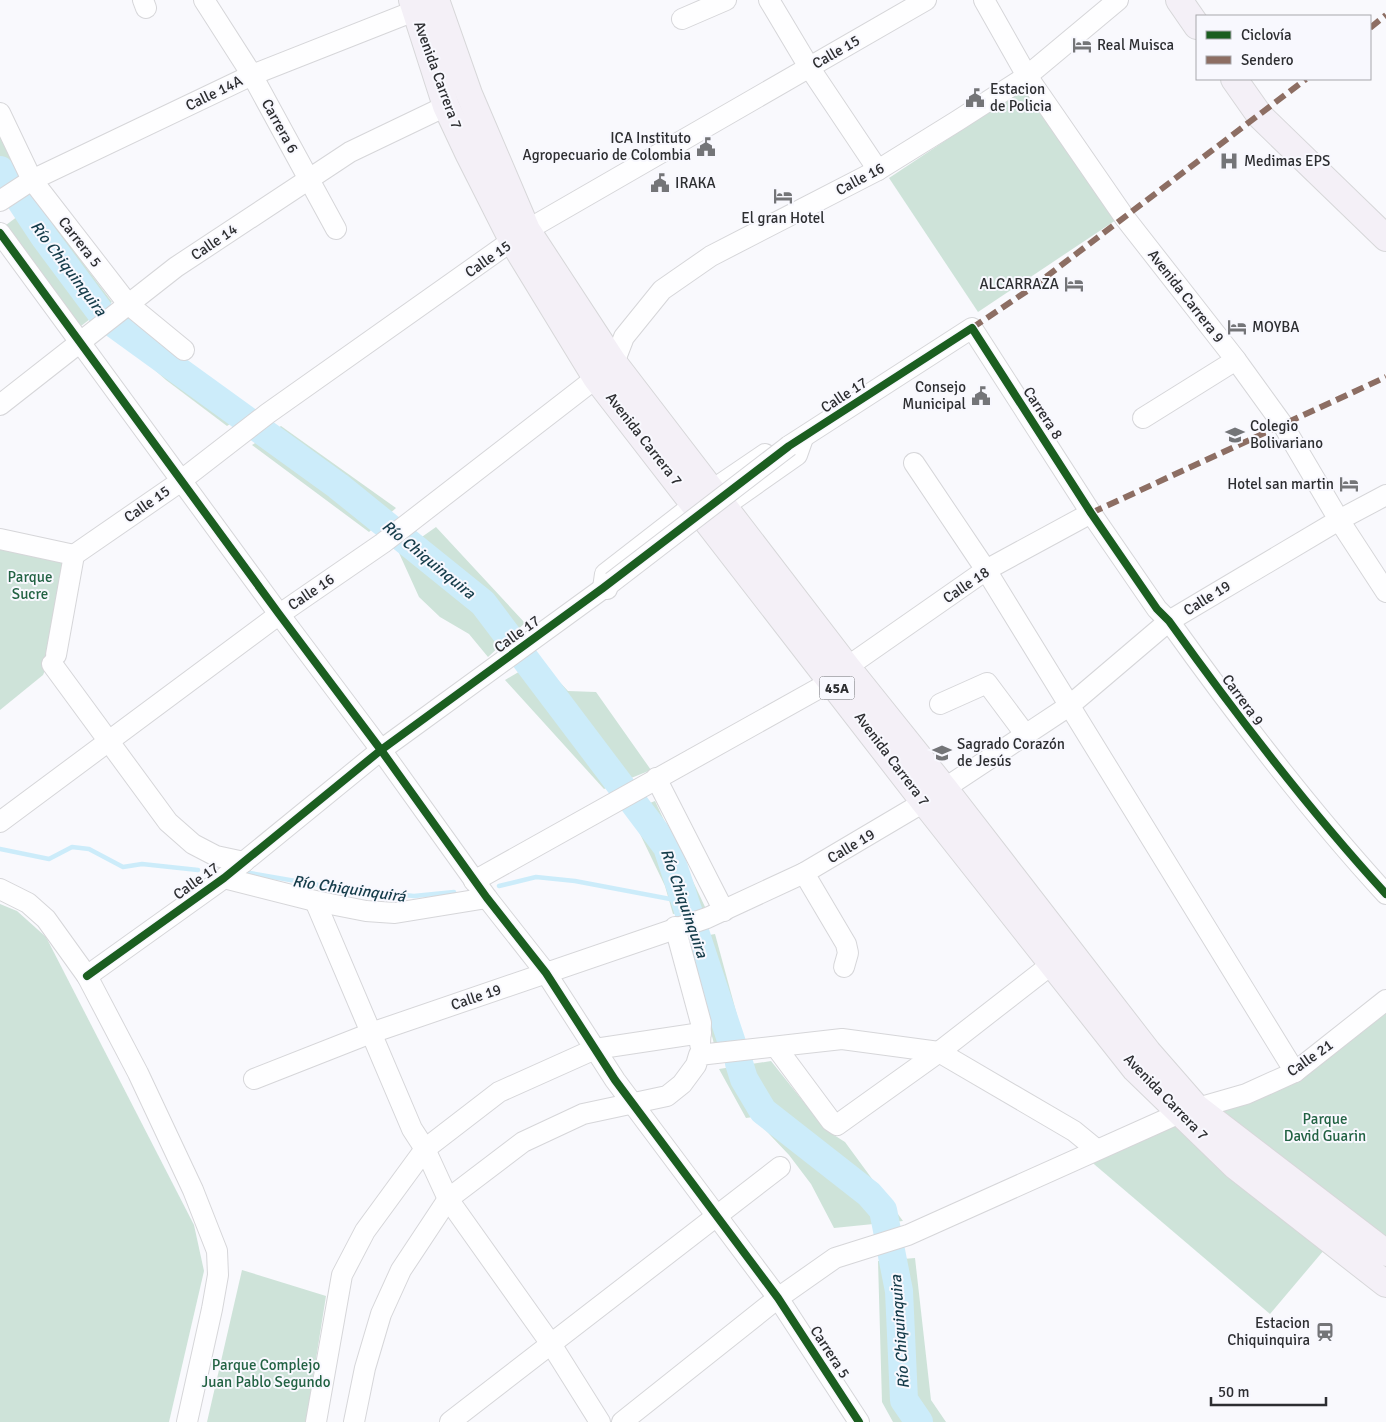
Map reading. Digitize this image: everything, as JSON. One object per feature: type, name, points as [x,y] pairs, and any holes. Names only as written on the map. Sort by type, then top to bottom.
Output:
[{"type":"main road","points":[[1179,0],[1196,25]]},
{"type":"main road","name":"Avenida Carrera 7","points":[[425,3],[446,106],[520,236],[605,370],[934,795],[1148,1052],[1188,1110],[1235,1166],[1386,1284]]},
{"type":"main road","name":"Avenida Carrera 7","points":[[425,3],[469,94],[520,236]]},
{"type":"main road","points":[[1235,80],[1260,116],[1386,238]]},
{"type":"main road","name":"Avenida Carrera 7","points":[[934,795],[1052,964],[1135,1069],[1188,1110],[1386,1253]]},
{"type":"street","name":"Carrera 6","points":[[204,0],[252,75],[336,229]]},
{"type":"street","points":[[682,19],[726,0]]},
{"type":"street","points":[[769,0],[809,67],[878,170]]},
{"type":"street","name":"Calle 15","points":[[74,555],[182,480],[267,414],[520,236],[926,0]]},
{"type":"street","name":"Avenida Carrera 9","points":[[984,0],[1026,76],[1125,218],[1236,360],[1283,425],[1339,520],[1386,592]]},
{"type":"street","name":"Calle 16","points":[[0,822],[279,614],[383,543],[605,370],[624,337],[662,290],[704,261],[749,235],[878,170],[1026,76],[1118,0]]},
{"type":"street","name":"Calle 14A","points":[[2,199],[27,183],[252,75],[425,3]]},
{"type":"street","name":"Calle 14","points":[[0,405],[176,268],[350,152],[446,106]]},
{"type":"street","name":"Carrera 5","points":[[0,113],[27,183],[116,314],[184,350]]},
{"type":"street","name":"Carrera 5","points":[[0,233],[79,343],[381,750],[474,881],[546,973],[631,1102],[778,1298],[859,1422]]},
{"type":"street","name":"Calle 17","points":[[87,976],[224,878],[381,750],[608,585],[796,442],[972,328]]},
{"type":"street","name":"Carrera 8","points":[[972,328],[1091,513]]},
{"type":"street","points":[[1143,418],[1236,360]]},
{"type":"street","name":"Calle 17","points":[[608,585],[604,574],[710,505],[797,455],[796,442]]},
{"type":"street","points":[[914,463],[986,570],[1295,1072]]},
{"type":"street","name":"Calle 19","points":[[254,1079],[371,1033],[716,914],[804,873],[934,795],[1069,706],[1169,621],[1339,520],[1386,495]]},
{"type":"street","name":"Calle 18","points":[[474,881],[839,674],[986,570],[1091,513]]},
{"type":"street","name":"Carrera 9","points":[[1091,513],[1157,609],[1169,621],[1257,742],[1338,842],[1386,894]]},
{"type":"street","points":[[0,539],[74,555],[54,660],[108,743],[168,822],[193,844],[216,856],[244,862]]},
{"type":"street","points":[[940,704],[987,682],[1025,734]]},
{"type":"street","points":[[649,782],[716,914]]},
{"type":"street","points":[[804,873],[846,944],[848,953],[844,966]]},
{"type":"street","points":[[224,878],[315,901],[366,911],[395,913],[487,898]]},
{"type":"street","points":[[0,889],[28,903],[46,919],[87,976],[138,1073],[193,1190],[217,1251],[218,1275],[187,1422]]},
{"type":"street","points":[[315,901],[412,1129],[425,1149],[448,1199],[551,1344],[600,1422]]},
{"type":"street","points":[[679,926],[701,1033],[708,1055]]},
{"type":"street","points":[[776,1047],[836,1125],[940,1052],[1052,964]]},
{"type":"street","name":"Calle 21","points":[[622,1422],[778,1298],[835,1258],[908,1235],[1096,1149],[1188,1110],[1246,1094],[1295,1072],[1386,1000]]},
{"type":"street","points":[[316,1422],[342,1275],[365,1231],[425,1149],[499,1092],[595,1049],[701,1033]]},
{"type":"street","points":[[354,1422],[365,1368],[382,1314],[401,1270],[448,1199],[523,1142],[583,1114],[631,1102],[667,1096],[682,1084],[696,1065],[708,1055],[842,1039],[940,1052],[1074,1131],[1096,1149]]},
{"type":"street","points":[[450,1422],[780,1168]]},
{"type":"green space","points":[[1028,86],[1116,220],[978,312],[889,178]]},
{"type":"green space","points":[[0,134],[16,173],[0,181]]},
{"type":"green space","points":[[37,202],[112,302],[81,326],[6,225]]},
{"type":"green space","points":[[130,319],[252,409],[227,426],[166,380],[114,334]]},
{"type":"green space","points":[[281,426],[396,508],[369,532],[252,445]]},
{"type":"green space","points":[[436,527],[525,623],[488,657],[469,634],[440,617],[419,597],[399,553]]},
{"type":"green space","name":"Parque Sucre","points":[[0,548],[66,562],[47,666],[43,675],[0,710]]},
{"type":"green space","points":[[539,660],[568,691],[596,692],[651,770],[604,789],[505,680]]},
{"type":"green space","points":[[655,801],[706,909],[673,914],[665,886],[629,811]]},
{"type":"green space","points":[[0,904],[17,911],[46,937],[194,1225],[204,1271],[169,1422],[0,1422]]},
{"type":"green space","points":[[715,934],[744,1041],[714,1044],[687,939]]},
{"type":"green space","name":"Parque David Guarin","points":[[1386,1008],[1386,1241],[1214,1110]]},
{"type":"green space","points":[[771,1061],[826,1130],[845,1142],[903,1221],[834,1228],[811,1184],[789,1155],[753,1117],[746,1118],[719,1069]]},
{"type":"green space","points":[[1175,1122],[1324,1250],[1270,1314],[1088,1159]]},
{"type":"green space","points":[[915,1258],[931,1400],[946,1422],[893,1422],[882,1402],[878,1261]]},
{"type":"green space","name":"Parque Complejo Juan Pablo Segundo","points":[[242,1270],[326,1296],[306,1422],[207,1422]]},
{"type":"waterway","name":"Río Chiquinquira","points":[[0,170],[45,238],[103,316],[338,486],[483,603],[667,847],[733,1046]]},
{"type":"waterway","points":[[0,849],[49,859],[72,847],[89,849],[123,867],[142,864],[198,870]]},
{"type":"waterway","name":"Río Chiquinquirá","points":[[244,872],[336,888],[414,896],[454,892]]},
{"type":"waterway","name":"Río Chiquinquirá","points":[[499,886],[536,877],[575,881],[686,902]]},
{"type":"waterway","name":"Río Chiquinquira","points":[[739,1063],[744,1079],[763,1111],[869,1194],[883,1210],[899,1291],[904,1400],[919,1422]]},
{"type":"marked path","points":[[1371,27],[1386,15]]},
{"type":"marked path","points":[[972,328],[1030,289],[1305,80]]},
{"type":"marked path","points":[[1091,513],[1386,377]]},
{"type":"cycle path","points":[[0,233],[381,750],[487,898],[546,973],[615,1080],[778,1298],[859,1422]]},
{"type":"cycle path","points":[[87,976],[224,878],[381,750],[603,588],[789,446],[972,328],[1091,513],[1157,609],[1169,621],[1220,692],[1301,795],[1386,894]]},
{"type":"place","name":"Real Muisca","points":[[1082,45]]},
{"type":"place","name":"Estacion de Policia","points":[[975,98]]},
{"type":"place","name":"ICA Instituto Agropecuario de Colombia","points":[[706,147]]},
{"type":"place","name":"Medimas EPS","points":[[1229,161]]},
{"type":"place","name":"IRAKA","points":[[660,183]]},
{"type":"place","name":"El gran Hotel","points":[[783,196]]},
{"type":"place","name":"ALCARRAZA","points":[[1074,284]]},
{"type":"place","name":"MOYBA","points":[[1237,327]]},
{"type":"place","name":"Consejo Municipal","points":[[981,396]]},
{"type":"place","name":"Colegio Bolivariano","points":[[1235,435]]},
{"type":"place","name":"Hotel san martin","points":[[1349,484]]},
{"type":"place","name":"Sagrado Corazón de Jesús","points":[[942,753]]},
{"type":"place","name":"Estacion Chiquinquira","points":[[1325,1332]]}]
